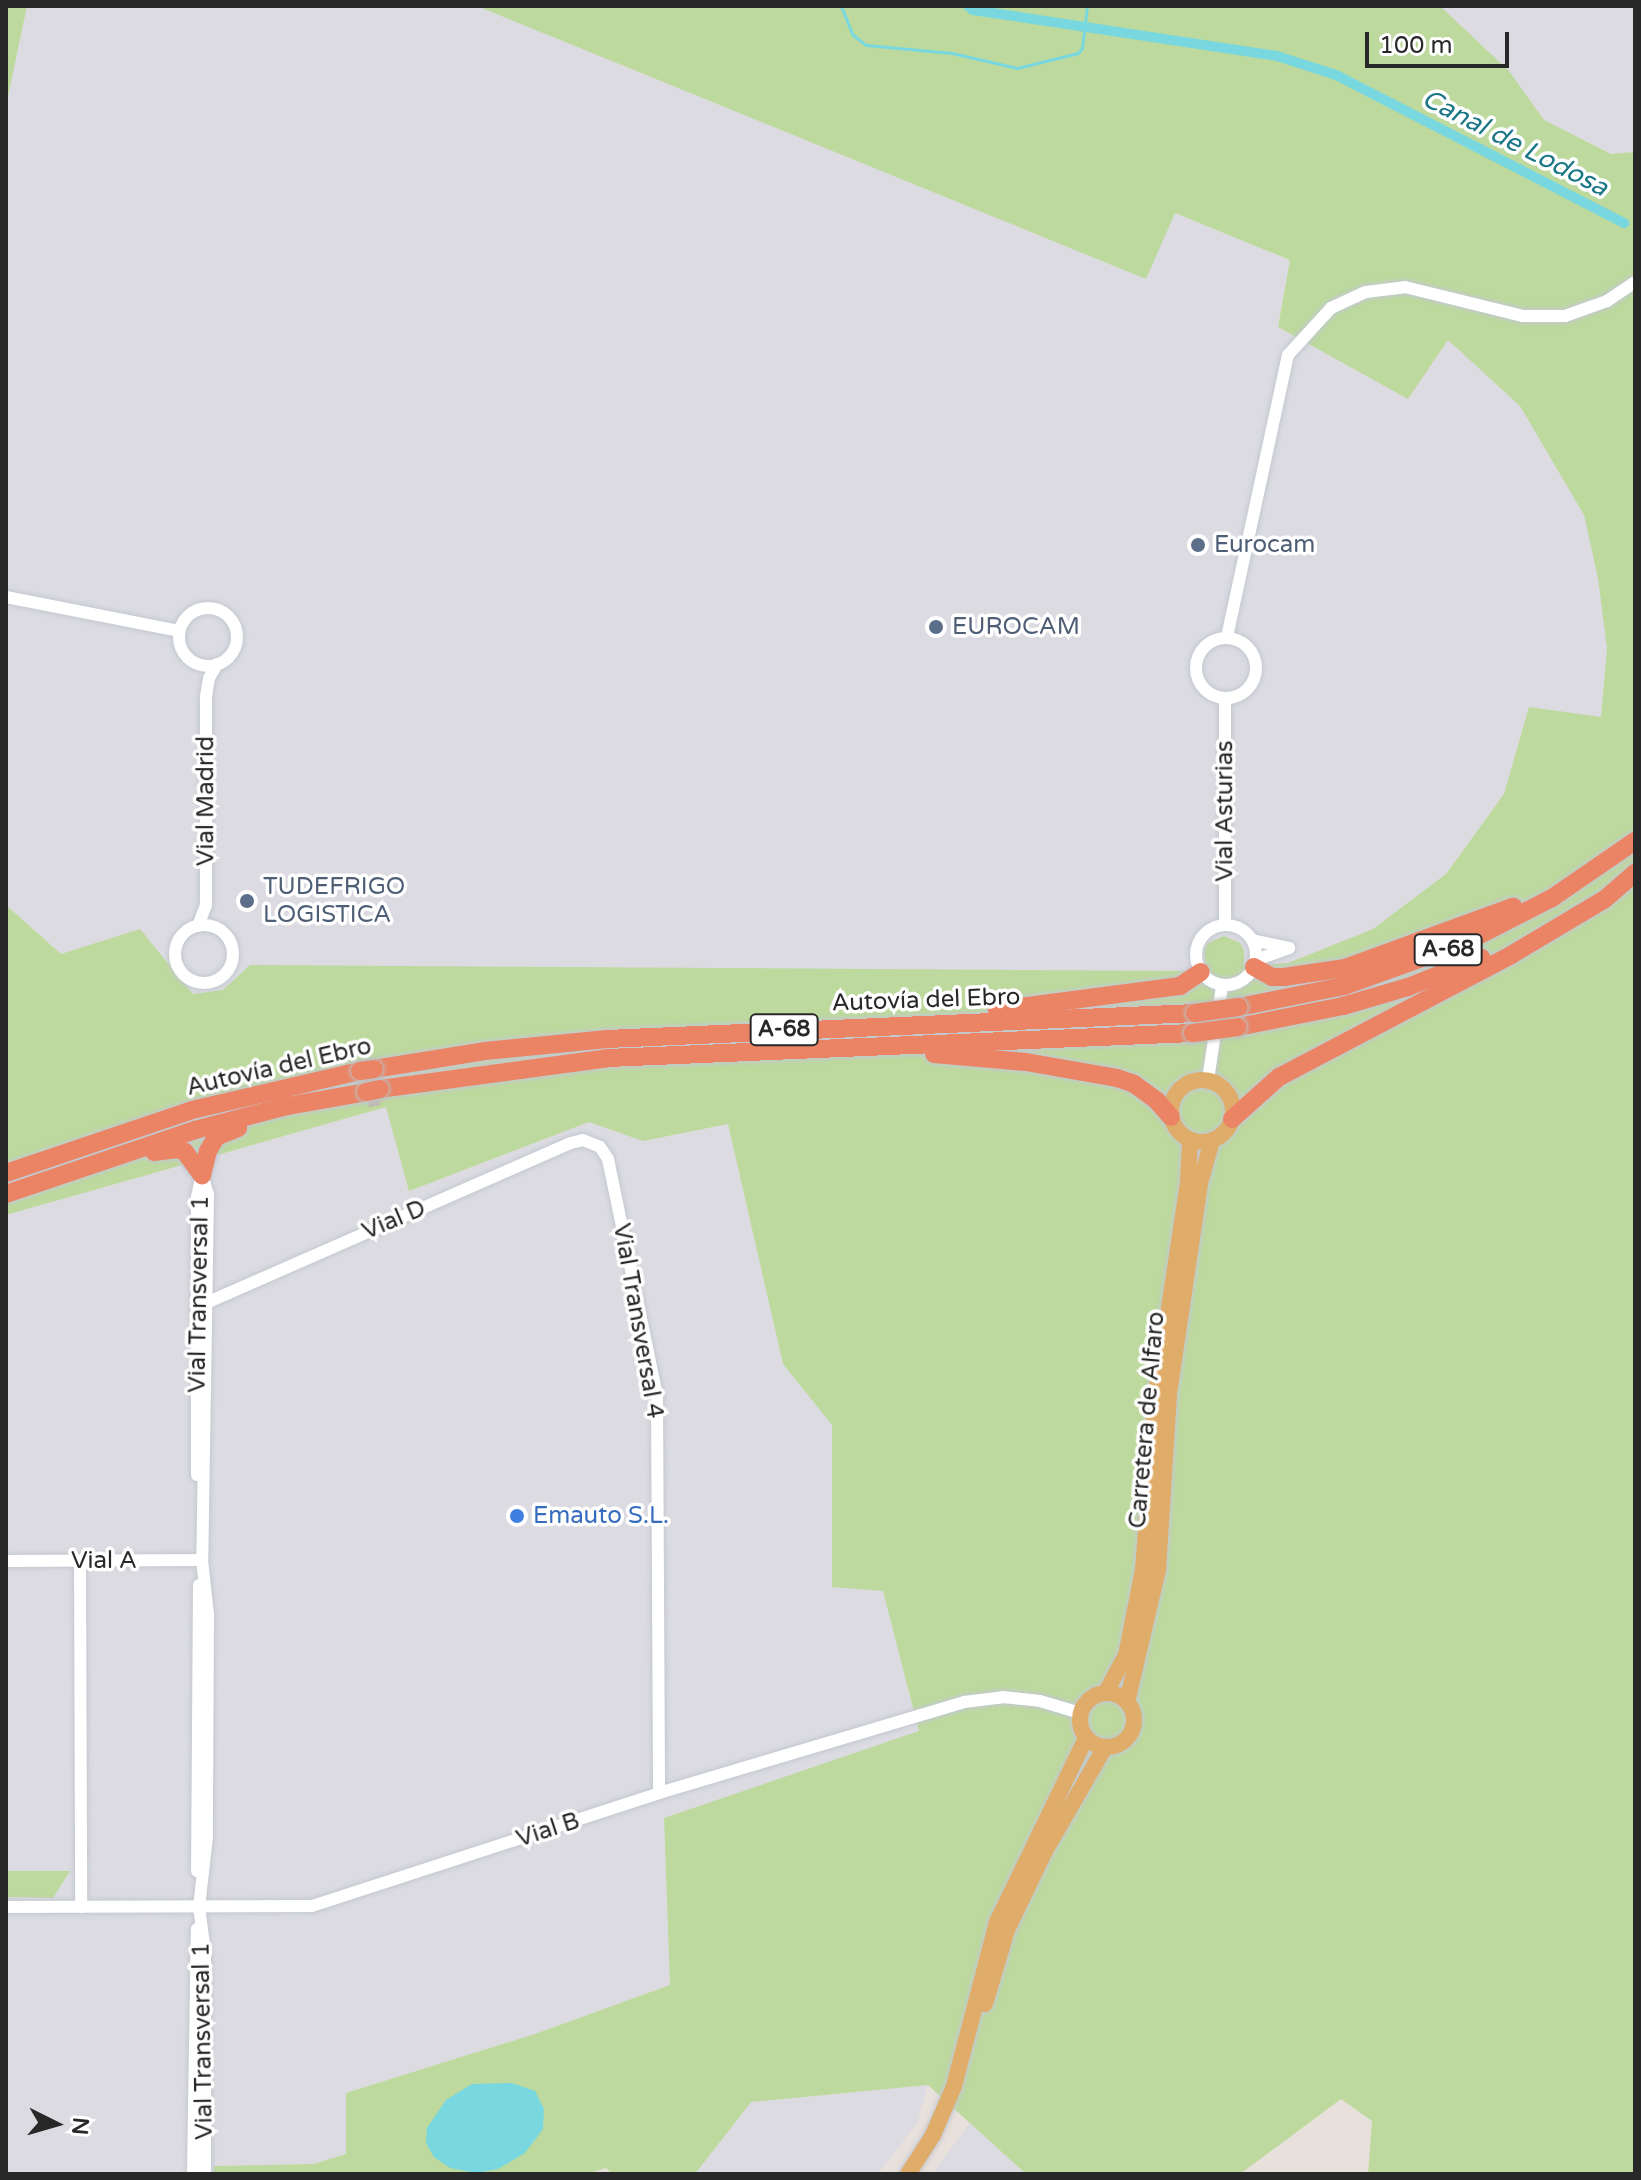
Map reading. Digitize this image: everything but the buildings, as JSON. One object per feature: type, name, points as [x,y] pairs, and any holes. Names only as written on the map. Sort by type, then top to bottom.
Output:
[{"type":"highway","points":[[1255,963],[1272,977],[1302,976],[1345,968],[1517,906],[1635,840]]},
{"type":"highway","name":"Autovía del Ebro","points":[[6,1173],[192,1110],[367,1070],[485,1051],[607,1039],[1195,1013],[1344,986],[1466,942],[1552,898],[1635,840]]},
{"type":"highway","points":[[1232,1119],[1279,1077],[1511,955],[1605,899],[1635,872]]},
{"type":"highway","name":"Autovía del Ebro","points":[[6,1194],[195,1130],[287,1106],[373,1090],[608,1058],[1193,1033],[1289,1018],[1408,987],[1519,940],[1635,872]]},
{"type":"highway","points":[[834,1028],[921,1016],[1041,1007],[1180,986],[1201,972]]},
{"type":"highway","points":[[844,1048],[873,1053],[966,1056],[1117,1078],[1134,1084],[1157,1101],[1171,1117]]},
{"type":"highway","points":[[202,1175],[208,1151],[216,1137],[229,1130],[335,1105],[373,1090]]},
{"type":"highway","points":[[6,1202],[166,1149],[185,1152],[202,1175]]},
{"type":"main road","points":[[1208,1080],[1227,1093],[1233,1108],[1232,1119],[1220,1139],[1190,1141],[1175,1128],[1171,1117],[1177,1092],[1185,1084],[1208,1080]]},
{"type":"main road","name":"Carretera de Alfaro","points":[[1106,1692],[1126,1655],[1143,1570],[1156,1394],[1188,1183],[1190,1141]]},
{"type":"main road","name":"Carretera de Alfaro","points":[[1127,1702],[1158,1570],[1169,1394],[1200,1183],[1212,1141]]},
{"type":"main road","points":[[1106,1692],[1127,1702],[1134,1716],[1131,1732],[1120,1743],[1105,1747],[1086,1738],[1080,1726],[1080,1713],[1090,1698],[1106,1692]]},
{"type":"main road","points":[[908,2174],[933,2135],[954,2086],[983,1968],[1002,1909],[1086,1738]]},
{"type":"main road","points":[[914,2174],[937,2138],[963,2078],[1007,1930],[1045,1851],[1105,1747]]},
{"type":"street","points":[[1227,637],[1288,355],[1331,308],[1348,298],[1383,288],[1427,290],[1523,316],[1546,317],[1586,310],[1607,301],[1635,282]]},
{"type":"street","points":[[6,597],[179,631]]},
{"type":"street","points":[[202,608],[224,612],[232,620],[237,640],[234,653],[208,666],[193,662],[182,651],[179,631],[183,621],[202,608]]},
{"type":"street","points":[[1227,637],[1248,647],[1256,668],[1247,690],[1225,698],[1204,689],[1196,667],[1205,646],[1227,637]]},
{"type":"street","name":"Vial Madrid","points":[[193,662],[206,697]]},
{"type":"street","name":"Vial Madrid","points":[[198,926],[206,905],[206,697],[209,678],[217,664]]},
{"type":"street","name":"Vial Asturias","points":[[1225,698],[1225,924]]},
{"type":"street","name":"Vial Madrid","points":[[206,905],[217,928]]},
{"type":"street","points":[[1225,924],[1236,927],[1252,940],[1289,948],[1255,963],[1242,981],[1222,986],[1201,972],[1195,954],[1198,944],[1210,929],[1225,924]]},
{"type":"street","points":[[198,926],[217,928],[226,935],[233,956],[223,976],[202,983],[182,973],[175,952],[185,932],[198,926]]},
{"type":"street","points":[[1252,940],[1255,963]]},
{"type":"street","points":[[1208,1080],[1222,986]]},
{"type":"street","name":"Vial D","points":[[202,1304],[571,1143],[583,1140],[594,1144]]},
{"type":"street","name":"Vial Transversal 4","points":[[594,1144],[608,1159],[657,1395],[659,1793]]},
{"type":"street","name":"Vial Transversal 1","points":[[193,2174],[194,1956],[207,1821],[208,1614],[202,1560],[202,1304],[208,1195],[202,1175]]},
{"type":"street","name":"Vial A","points":[[6,1561],[202,1560]]},
{"type":"street","points":[[80,1561],[81,1907]]},
{"type":"street","name":"Vial B","points":[[6,1907],[312,1906],[659,1793],[964,1702],[1003,1697],[1040,1701],[1080,1713]]},
{"type":"street","name":"Vial Transversal 1","points":[[199,1907],[205,1952],[205,2174]]},
{"type":"shaded area","points":[[27,6],[477,6],[1146,279],[1174,213],[1290,260],[1278,327],[1408,399],[1448,340],[1520,406],[1584,515],[1602,595],[1607,648],[1601,718],[1529,707],[1504,794],[1446,874],[1373,929],[1288,963],[1180,971],[223,990],[193,994],[140,929],[61,954],[6,905],[6,106]]},
{"type":"shaded area","points":[[1440,6],[1635,6],[1635,152],[1611,154],[1544,120],[1509,71]]},
{"type":"shaded area","points":[[387,1107],[409,1191],[589,1122],[643,1141],[728,1124],[783,1364],[832,1425],[832,1586],[883,1591],[919,1732],[664,1818],[670,1985],[535,2034],[346,2093],[346,2154],[314,2164],[215,2166],[214,2174],[6,2174],[6,1215]]},
{"type":"shaded area","points":[[928,2085],[917,2123],[878,2174],[695,2174],[751,2102]]},
{"type":"shaded area","points":[[970,2123],[1026,2174],[932,2174]]},
{"type":"green space","points":[[6,6],[27,6],[6,106]]},
{"type":"green space","points":[[477,6],[1440,6],[1509,71],[1544,120],[1611,154],[1635,152],[1635,2174],[1368,2174],[1372,2121],[1341,2099],[1240,2174],[1026,2174],[928,2085],[751,2102],[695,2174],[613,2174],[606,2168],[586,2174],[214,2174],[214,2166],[314,2164],[346,2154],[346,2093],[535,2034],[670,1985],[664,1818],[919,1731],[883,1591],[832,1587],[832,1425],[783,1364],[728,1124],[643,1141],[589,1122],[409,1191],[386,1107],[6,1215],[6,905],[61,954],[140,929],[193,994],[223,990],[250,965],[1180,971],[1206,969],[1204,951],[1208,943],[1224,936],[1240,943],[1244,950],[1244,966],[1288,963],[1373,929],[1446,874],[1504,794],[1529,707],[1601,717],[1607,648],[1598,578],[1584,515],[1520,406],[1448,340],[1408,399],[1278,327],[1290,260],[1175,213],[1146,279]]},
{"type":"green space","points":[[6,1871],[70,1871],[53,1898],[7,1897]]},
{"type":"water","points":[[512,2083],[535,2091],[544,2109],[543,2129],[525,2153],[498,2169],[476,2173],[450,2168],[434,2157],[426,2143],[427,2128],[446,2100],[472,2084]]},
{"type":"waterway","points":[[841,6],[853,35],[866,45],[952,53],[1017,68],[1078,53],[1082,48],[1087,6]]},
{"type":"waterway","name":"Canal de Lodosa","points":[[968,6],[973,10],[1277,56],[1336,75],[1624,223]]},
{"type":"tunnel","points":[[366,1059],[375,1107]]},
{"type":"place","name":"Eurocam","points":[[1198,545]]},
{"type":"place","name":"EUROCAM","points":[[936,627]]},
{"type":"place","name":"TUDEFRIGO LOGISTICA","points":[[247,901]]},
{"type":"place","name":"Emauto S.L.","points":[[517,1516]]}]
